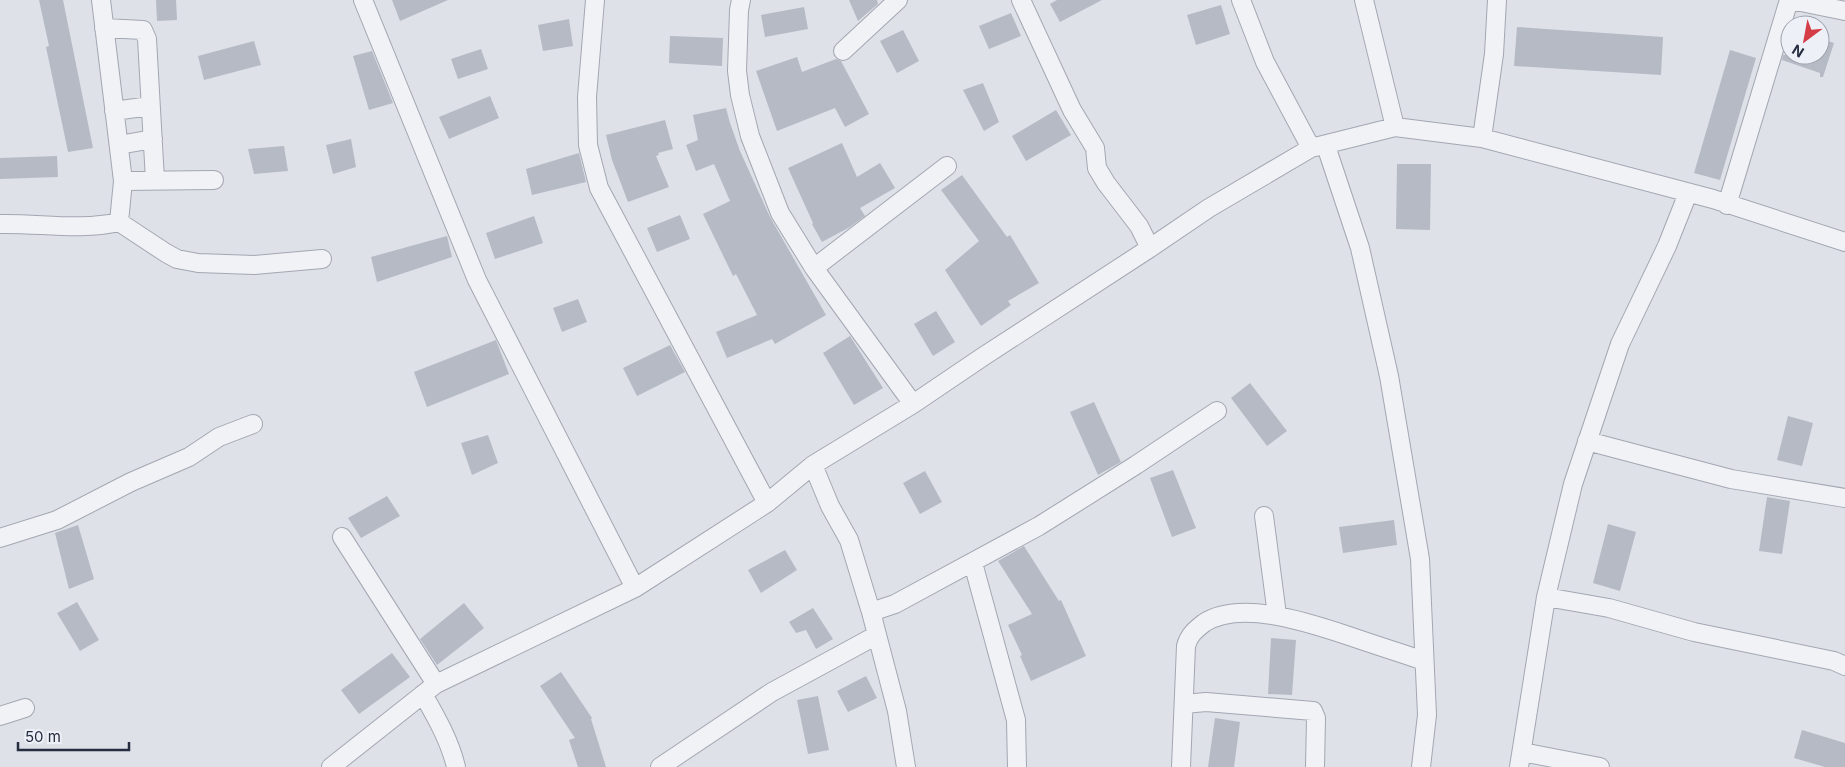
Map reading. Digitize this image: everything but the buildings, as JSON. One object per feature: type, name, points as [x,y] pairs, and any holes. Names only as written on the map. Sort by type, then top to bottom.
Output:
[{"type":"street","points":[[101,0],[123,181],[119,222]]},
{"type":"street","points":[[363,0],[477,280],[635,588]]},
{"type":"street","points":[[595,0],[587,97],[588,145],[599,188],[767,503]]},
{"type":"street","points":[[741,0],[737,70],[740,94],[750,136],[780,213],[814,268],[913,404]]},
{"type":"street","points":[[843,51],[898,0]]},
{"type":"street","points":[[1021,0],[1072,110],[1095,148],[1097,168],[1106,183],[1139,226],[1150,248]]},
{"type":"street","points":[[1241,0],[1265,62],[1319,147],[1360,248],[1389,376],[1420,559],[1427,715],[1422,767]]},
{"type":"street","points":[[1364,0],[1395,128]]},
{"type":"street","points":[[1482,138],[1494,54],[1497,0]]},
{"type":"street","points":[[1727,205],[1790,0],[1845,11]]},
{"type":"street","points":[[104,28],[143,30],[147,39],[155,180]]},
{"type":"street","points":[[114,110],[150,106]]},
{"type":"street","points":[[331,767],[430,689],[635,588],[767,503],[813,466],[913,404],[1209,208],[1319,147],[1395,128],[1482,138],[1713,199],[1845,242]]},
{"type":"street","points":[[119,145],[153,139]]},
{"type":"street","points":[[814,268],[947,166]]},
{"type":"street","points":[[123,181],[214,180]]},
{"type":"street","points":[[1600,767],[1521,760],[1546,597],[1573,484],[1620,344],[1667,246],[1688,193]]},
{"type":"street","points":[[0,224],[74,227],[101,226],[119,222],[166,253],[184,260],[198,262],[254,265],[322,259]]},
{"type":"street","points":[[871,612],[895,604],[1039,526],[1217,411]]},
{"type":"street","points":[[0,538],[57,520],[131,482],[188,457],[218,437],[253,424]]},
{"type":"street","points":[[1587,441],[1731,479],[1845,498]]},
{"type":"street","points":[[813,466],[830,506],[849,540],[871,612],[897,711],[906,767]]},
{"type":"street","points":[[1264,516],[1277,615]]},
{"type":"street","points":[[342,536],[430,689],[441,726],[454,756],[456,767]]},
{"type":"street","points":[[973,563],[1016,720],[1017,767]]},
{"type":"street","points":[[1546,597],[1609,608],[1694,632],[1845,666]]},
{"type":"street","points":[[1181,767],[1186,646],[1188,637],[1211,619],[1230,613],[1277,615],[1299,620],[1424,661]]},
{"type":"street","points":[[660,767],[772,692],[877,635]]},
{"type":"street","points":[[1184,704],[1206,702],[1313,711],[1316,718],[1315,767]]},
{"type":"street","points":[[0,716],[25,708]]}]
